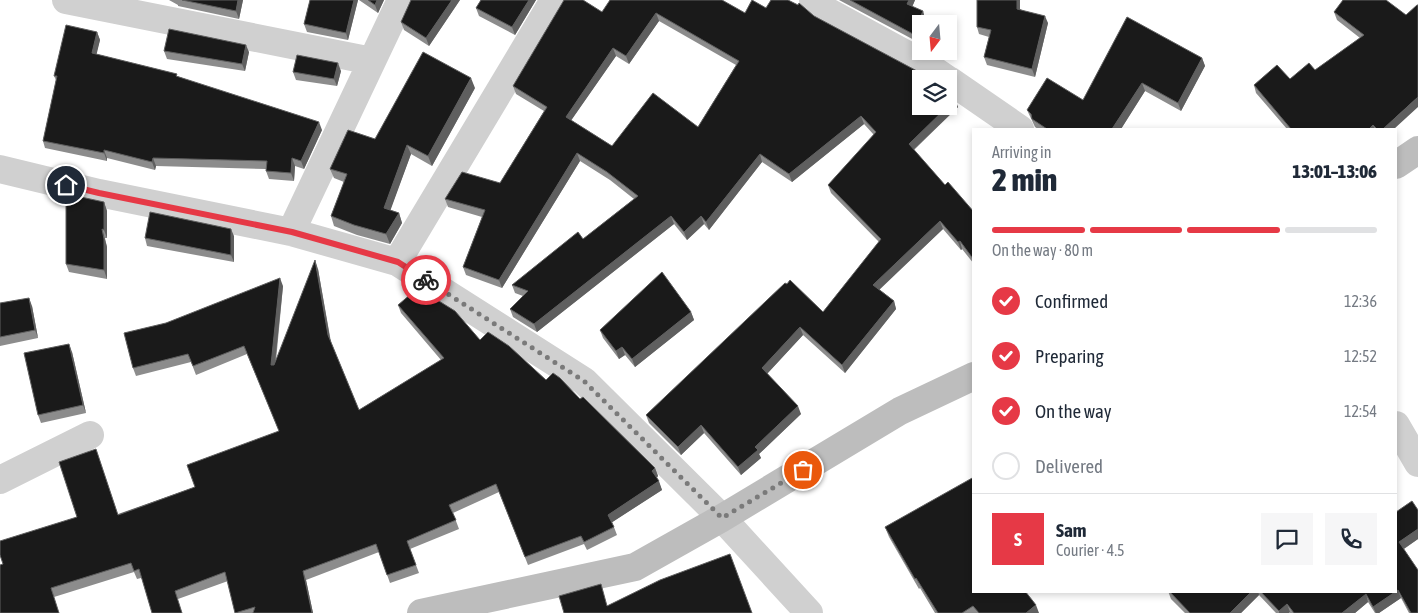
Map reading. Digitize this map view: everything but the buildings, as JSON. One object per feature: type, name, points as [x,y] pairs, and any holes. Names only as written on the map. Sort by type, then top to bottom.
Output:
[{"type":"street","points":[[66,0],[372,61]]},
{"type":"street","points":[[292,232],[401,0]]},
{"type":"street","points":[[398,262],[554,0]]},
{"type":"street","points":[[813,0],[825,10],[934,70]]},
{"type":"street","points":[[957,85],[1019,128]]},
{"type":"street","points":[[1397,164],[1418,150]]},
{"type":"street","points":[[0,169],[99,193],[292,232],[398,262],[584,381],[722,518],[808,613]]},
{"type":"street","points":[[421,613],[635,567],[722,518],[900,412],[972,377]]},
{"type":"street","points":[[1397,427],[1418,463]]},
{"type":"street","points":[[0,480],[90,435]]},
{"type":"way so far","points":[[426,280],[584,381],[722,518],[803,470]]},
{"type":"route","points":[[66,185],[292,232],[398,262],[426,280]]}]
